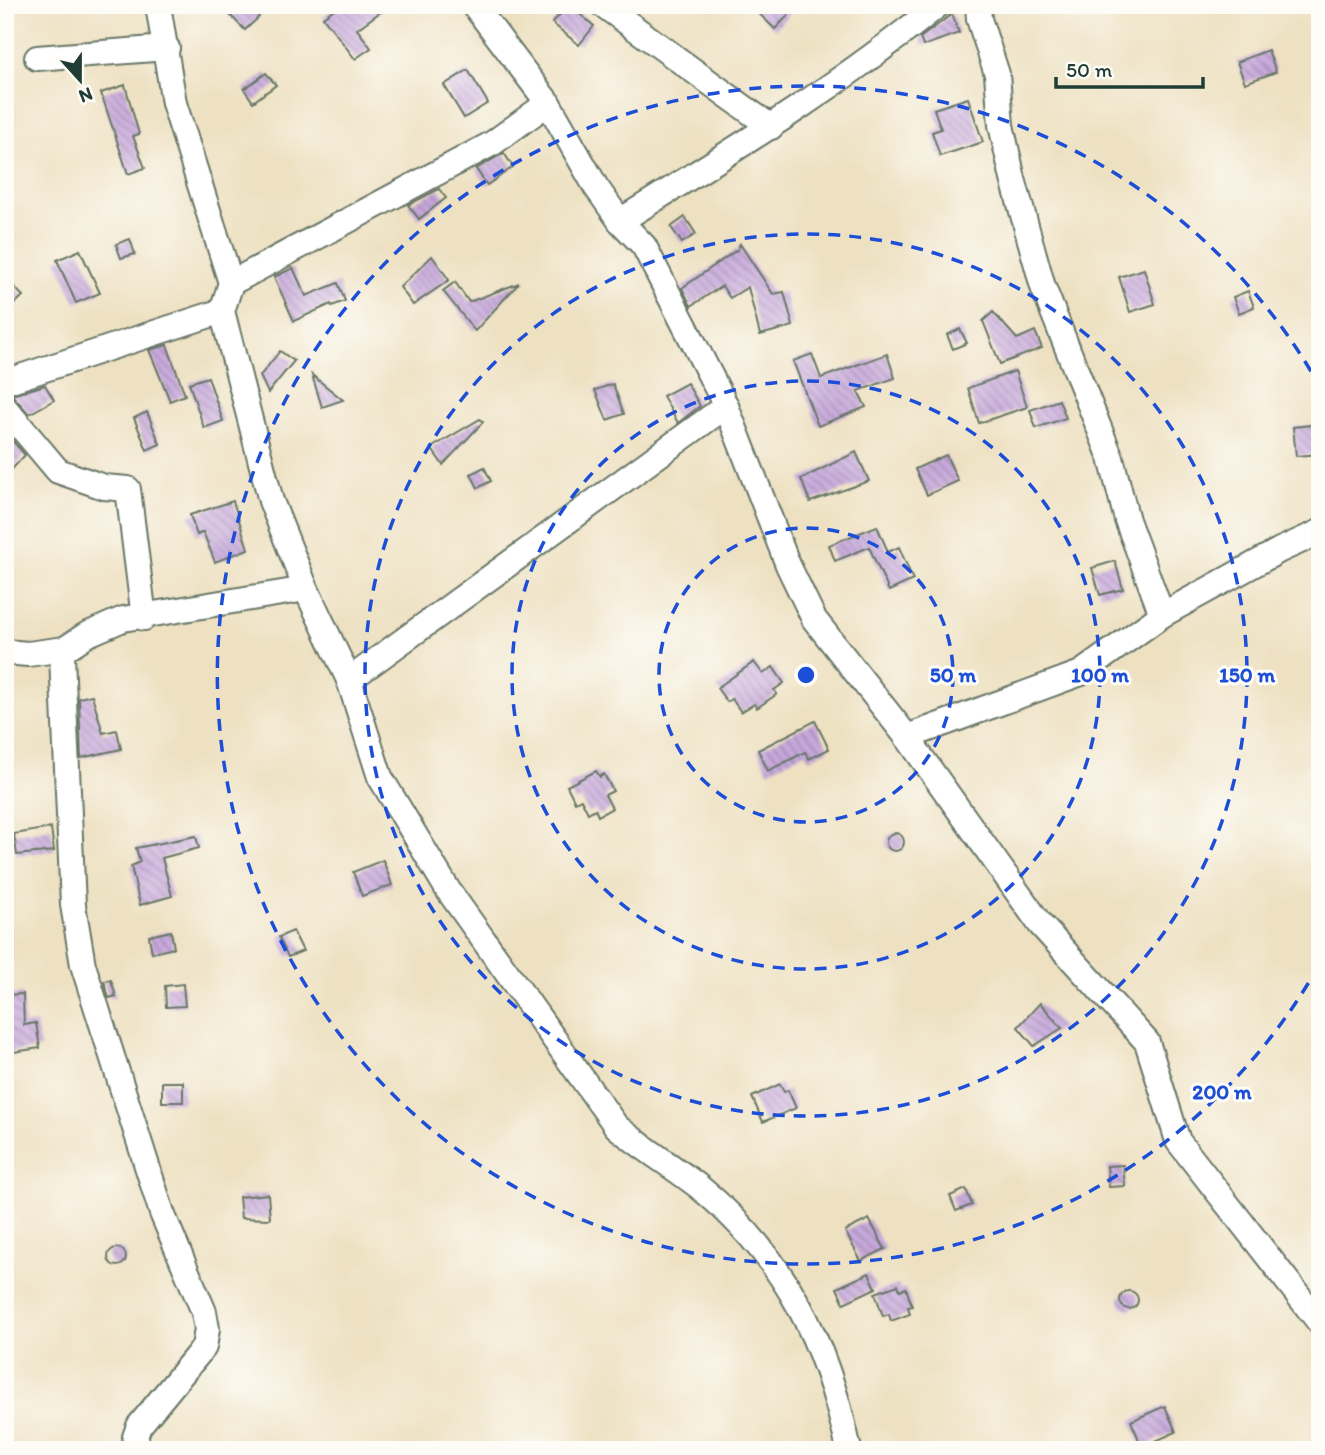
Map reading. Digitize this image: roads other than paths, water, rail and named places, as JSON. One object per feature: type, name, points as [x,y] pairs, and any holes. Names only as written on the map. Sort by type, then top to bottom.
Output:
[{"type":"street","points":[[474,5],[548,103],[596,187],[620,221],[644,246],[726,407],[783,554],[814,619],[907,737],[1040,924],[1147,1042],[1178,1141],[1320,1324]]},
{"type":"street","points":[[603,5],[771,127]]},
{"type":"street","points":[[620,221],[771,127],[885,48],[938,5]]},
{"type":"street","points":[[978,5],[997,74],[1000,125],[1043,288],[1111,458],[1127,520],[1162,615]]},
{"type":"street","points":[[37,58],[165,21],[174,103],[231,283],[222,311],[271,501],[306,589],[349,680],[380,777],[448,890],[616,1126],[645,1151],[699,1187],[765,1254],[790,1286],[807,1319],[839,1404],[849,1450]]},
{"type":"street","points":[[231,283],[493,142],[548,103]]},
{"type":"street","points":[[5,382],[222,311]]},
{"type":"street","points":[[349,680],[726,407]]},
{"type":"street","points":[[5,408],[58,471],[104,487],[128,489],[144,618]]},
{"type":"street","points":[[907,737],[1081,673],[1162,615],[1280,550],[1320,532]]},
{"type":"street","points":[[5,652],[28,654],[65,649],[104,626],[123,619],[144,618],[306,589]]},
{"type":"street","points":[[65,649],[61,664],[73,905],[83,965],[162,1213],[204,1312],[207,1329],[204,1347],[139,1426],[135,1437],[140,1450]]}]
